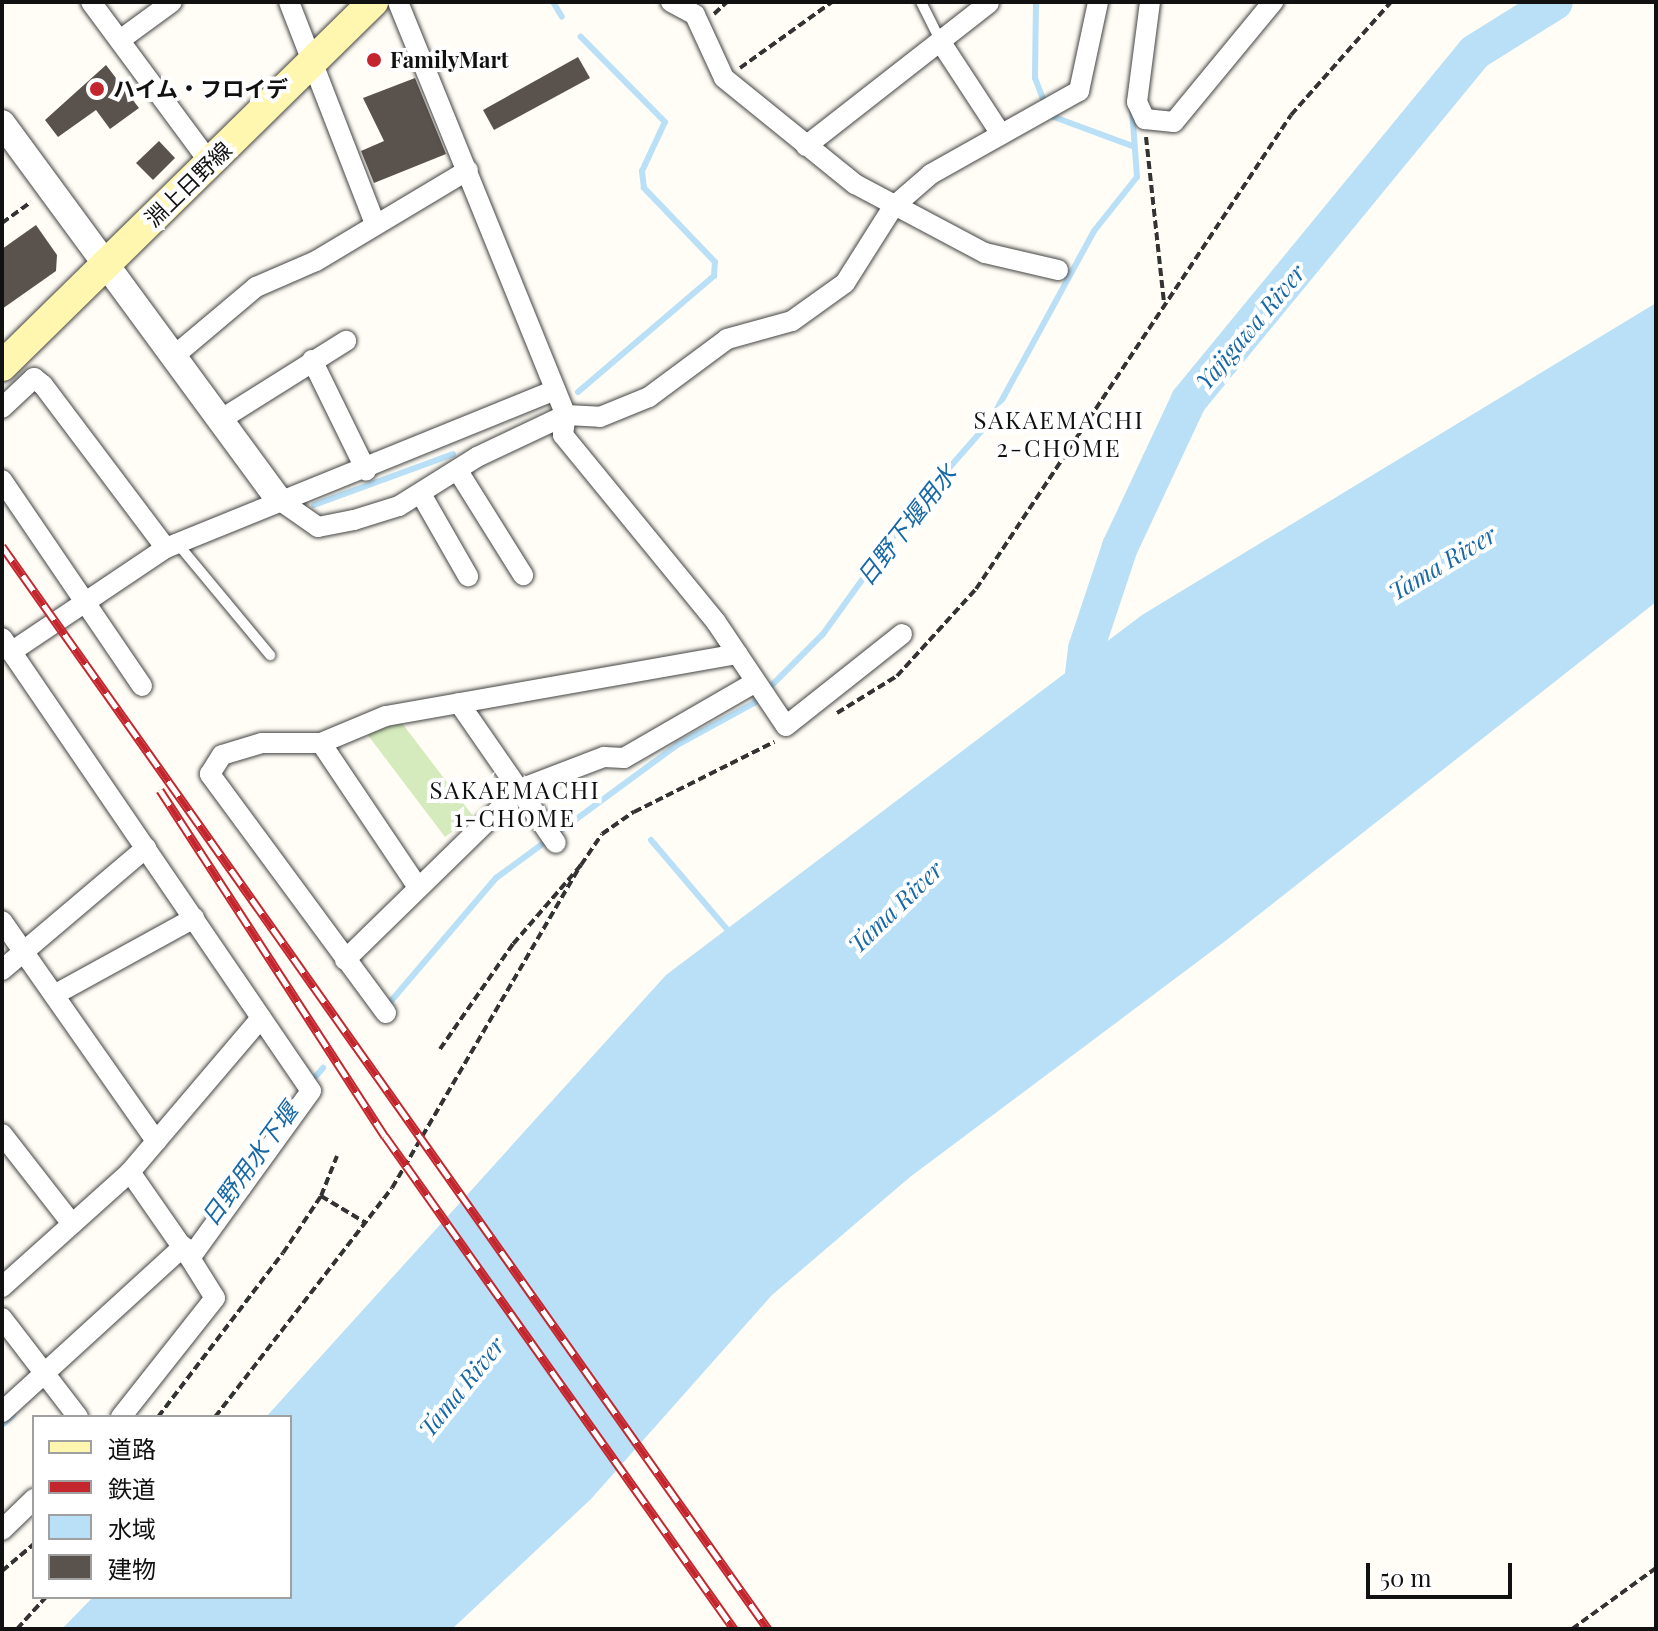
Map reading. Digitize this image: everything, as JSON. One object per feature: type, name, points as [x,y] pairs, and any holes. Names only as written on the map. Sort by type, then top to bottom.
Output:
[{"type":"main road","name":"淵上日野線","points":[[2,366],[373,2]]},
{"type":"street","points":[[91,2],[210,163]]},
{"type":"street","points":[[120,40],[172,2]]},
{"type":"street","points":[[289,2],[375,224]]},
{"type":"street","points":[[398,2],[566,415],[563,435],[738,654],[759,692],[786,726],[902,634]]},
{"type":"street","points":[[671,2],[705,11],[724,78],[806,146],[893,207],[985,253],[1058,270]]},
{"type":"street","points":[[2,123],[102,266],[174,356],[278,499],[318,527],[421,494],[458,471],[566,415],[600,417],[649,397],[727,339],[792,321],[845,283],[893,207],[931,174],[1079,91],[1098,2]]},
{"type":"street","points":[[1150,2],[1137,102],[1145,119],[1185,115],[1273,2]]},
{"type":"street","points":[[806,146],[942,44],[989,3]]},
{"type":"street","points":[[942,44],[1001,134]]},
{"type":"street","points":[[174,356],[256,287],[468,170]]},
{"type":"street","points":[[220,420],[346,341]]},
{"type":"street","points":[[312,360],[366,470]]},
{"type":"street","points":[[2,408],[34,378],[43,385],[172,546]]},
{"type":"street","points":[[2,1412],[187,1252],[311,1091],[6,645],[172,546],[278,499],[366,470],[555,390]]},
{"type":"street","points":[[458,471],[523,575]]},
{"type":"street","points":[[2,480],[142,686]]},
{"type":"street","points":[[421,494],[468,576]]},
{"type":"street","points":[[386,1013],[210,774],[222,755],[262,743],[321,743],[386,716],[738,654]]},
{"type":"street","points":[[345,960],[417,886],[520,789],[604,757],[624,758],[759,692]]},
{"type":"street","points":[[459,703],[552,838]]},
{"type":"street","points":[[321,743],[417,886]]},
{"type":"street","points":[[2,970],[146,848]]},
{"type":"street","points":[[54,995],[194,918]]},
{"type":"street","points":[[2,921],[156,1141]]},
{"type":"street","points":[[2,1287],[130,1172],[261,1018]]},
{"type":"street","points":[[2,1134],[72,1224]]},
{"type":"street","points":[[123,1415],[215,1298],[187,1252],[130,1172]]},
{"type":"street","points":[[2,1318],[76,1415]]},
{"type":"street","points":[[2,1530],[32,1501]]},
{"type":"lane","points":[[921,2],[942,44]]},
{"type":"lane","points":[[172,546],[270,655]]},
{"type":"path","points":[[705,11],[727,2]]},
{"type":"path","points":[[724,78],[832,2]]},
{"type":"path","points":[[821,721],[885,684],[936,640],[1291,115],[1391,2]]},
{"type":"path","points":[[1145,119],[1164,303]]},
{"type":"path","points":[[2,223],[31,202]]},
{"type":"path","points":[[217,1415],[366,1223],[465,1072],[581,865],[602,834],[634,812],[779,739]]},
{"type":"path","points":[[440,1049],[513,944],[581,865]]},
{"type":"path","points":[[159,1415],[321,1196],[337,1156]]},
{"type":"path","points":[[321,1196],[366,1223]]},
{"type":"path","points":[[2,1571],[32,1546]]},
{"type":"path","points":[[1572,1629],[1656,1568]]},
{"type":"path","points":[[17,1629],[44,1599]]},
{"type":"green space","points":[[401,722],[473,816],[445,837],[367,734]]},
{"type":"water","name":"Tama River","points":[[1656,303],[1656,602],[1224,942],[910,1177],[772,1295],[591,1499],[452,1629],[62,1629],[91,1599],[292,1599],[292,1415],[268,1415],[666,975],[1142,615]]},
{"type":"building","points":[[578,57],[590,78],[494,130],[483,110]]},
{"type":"building","points":[[106,65],[139,108],[110,129],[96,110],[58,137],[45,120]]},
{"type":"building","points":[[415,78],[446,154],[374,183],[361,151],[384,141],[363,98]]},
{"type":"building","points":[[159,141],[175,158],[153,180],[136,163]]},
{"type":"building","points":[[36,225],[57,255],[56,271],[2,309],[2,249]]},
{"type":"waterway","points":[[553,2],[562,17]]},
{"type":"waterway","points":[[1036,2],[1035,78],[1044,102],[1054,117],[1135,147]]},
{"type":"waterway","name":"Yajigawa River","points":[[1079,707],[1086,649],[1120,547],[1189,400],[1475,52],[1555,2]]},
{"type":"waterway","points":[[578,392],[714,276],[715,262],[644,188],[642,171],[665,122],[581,37]]},
{"type":"waterway","name":"日野下堰用水","points":[[391,1001],[496,878],[677,745],[754,703],[823,634],[914,508],[991,420],[1094,231],[1137,177],[1132,109]]},
{"type":"waterway","points":[[314,505],[453,454]]},
{"type":"waterway","name":"日野下堰用水","points":[[651,840],[731,934]]},
{"type":"waterway","name":"日野用水下堰","points":[[316,1076],[323,1068]]},
{"type":"waterway","name":"日野用水下堰","points":[[2,1425],[13,1415]]},
{"type":"railway","points":[[2,546],[768,1629]]},
{"type":"railway","points":[[160,790],[385,1136],[734,1629]]},
{"type":"place","name":"FamilyMart","points":[[374,60]]},
{"type":"place","name":"ハイム・フロイデ","points":[[97,89]]},
{"type":"district","name":"SAKAEMACHI 2-CHOME","points":[[1059,434]]},
{"type":"district","name":"SAKAEMACHI 1-CHOME","points":[[515,804]]}]
